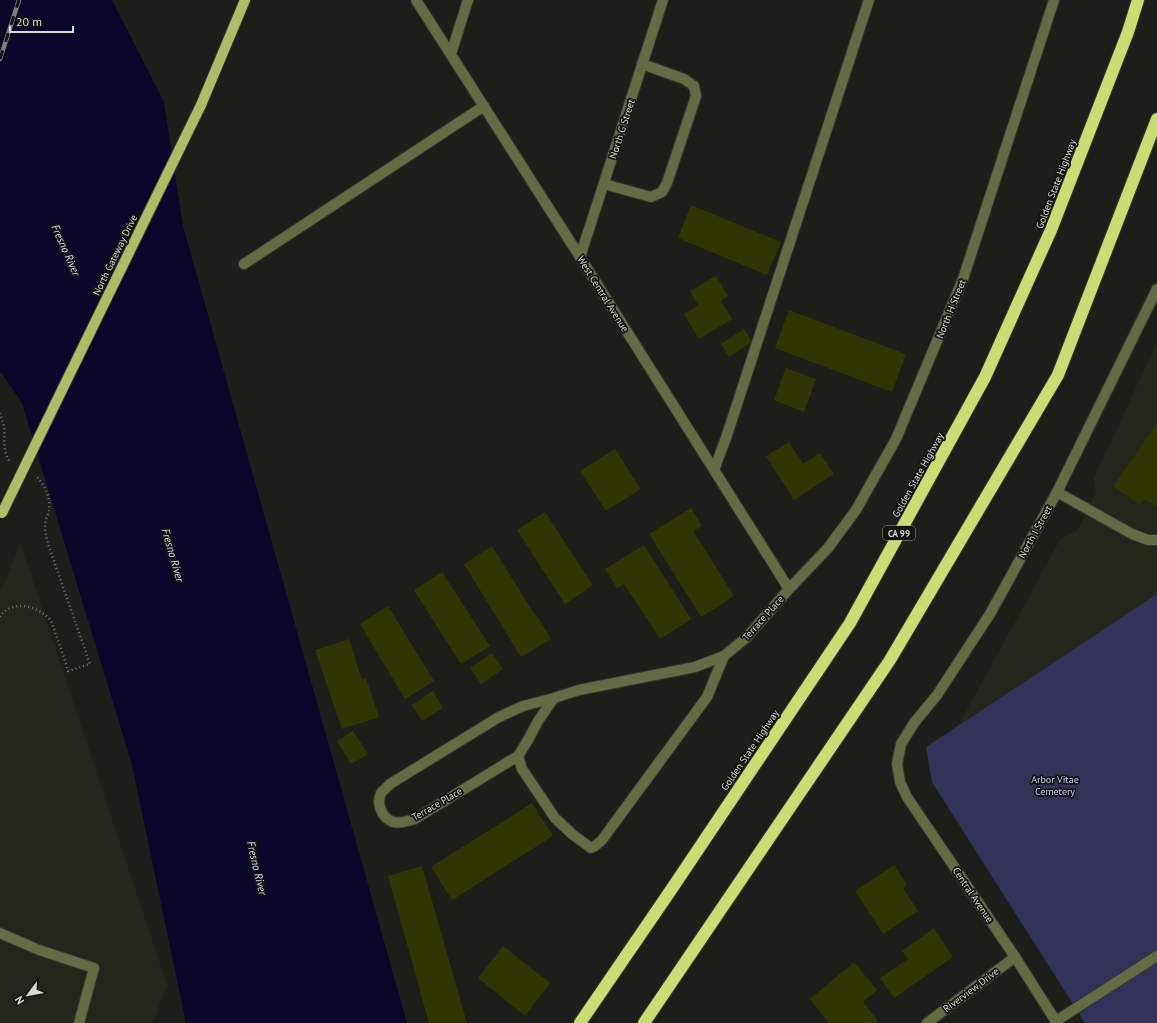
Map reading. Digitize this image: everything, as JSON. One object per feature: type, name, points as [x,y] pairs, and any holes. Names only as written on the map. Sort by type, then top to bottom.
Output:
[{"type":"highway","name":"Golden State Highway","points":[[580,1023],[850,623],[981,384],[1051,230],[1128,32],[1138,0]]},
{"type":"highway","points":[[644,1023],[890,660],[1058,375],[1157,119]]},
{"type":"main road","name":"North Gateway Drive","points":[[1,515],[201,105],[245,0]]},
{"type":"street","name":"West Central Avenue","points":[[416,0],[789,589]]},
{"type":"street","points":[[451,54],[468,0]]},
{"type":"street","name":"North G Street","points":[[580,257],[663,0]]},
{"type":"street","points":[[714,470],[869,0]]},
{"type":"street","name":"North H Street","points":[[789,589],[828,548],[856,510],[896,439],[963,280],[1054,0]]},
{"type":"street","points":[[604,184],[651,197],[662,192],[667,183],[696,96],[694,86],[684,79],[642,64]]},
{"type":"street","points":[[244,264],[484,106]]},
{"type":"street","name":"North I Street","points":[[897,764],[901,744],[914,723],[937,695],[990,614],[1057,492],[1157,289]]},
{"type":"street","points":[[1057,492],[1132,534],[1148,540],[1157,540]]},
{"type":"street","name":"Terrace Place","points":[[554,698],[538,721],[518,756],[415,819],[404,822],[393,822],[383,815],[379,804],[381,793],[390,784],[499,717],[523,706],[579,690],[695,667],[724,656],[747,637],[789,589]]},
{"type":"street","points":[[518,756],[522,769],[555,818],[572,834],[591,848],[602,840],[706,698],[724,656]]},
{"type":"street","name":"Central Avenue","points":[[897,764],[900,782],[907,797],[1057,1022]]},
{"type":"street","points":[[0,933],[39,950],[94,968],[79,1023]]},
{"type":"street","points":[[1057,1022],[1157,956]]},
{"type":"street","name":"Riverview Drive","points":[[928,1023],[1015,957]]},
{"type":"path","points":[[0,413],[4,423],[4,446],[6,457],[13,465]]},
{"type":"path","points":[[0,617],[3,612],[17,606],[27,606],[35,609],[46,616],[52,623],[68,671],[90,664],[48,544],[46,532],[46,520],[49,511],[48,494],[44,485],[37,477],[33,475]]},
{"type":"shaded area","points":[[1157,342],[1157,598],[958,726],[1061,538],[1077,531],[1096,492],[1094,478]]},
{"type":"shaded area","points":[[20,542],[167,985],[153,1023],[0,1023],[0,594]]},
{"type":"green space","name":"Arbor Vitae Cemetery","points":[[1157,594],[1157,1023],[1085,1023],[932,782],[926,747]]},
{"type":"water","name":"Fresno River","points":[[0,0],[112,0],[164,102],[183,226],[407,1023],[186,1023],[132,765],[22,403],[0,371]]},
{"type":"building","points":[[691,205],[781,242],[767,275],[678,238]]},
{"type":"building","points":[[716,276],[728,296],[721,301],[732,319],[699,339],[684,314],[698,305],[690,291]]},
{"type":"building","points":[[789,310],[906,354],[892,392],[775,348]]},
{"type":"building","points":[[744,329],[752,342],[729,357],[721,344]]},
{"type":"building","points":[[786,368],[816,379],[804,412],[774,400]]},
{"type":"building","points":[[1157,424],[1157,507],[1145,499],[1140,505],[1113,486]]},
{"type":"building","points":[[789,442],[803,464],[820,453],[834,474],[794,500],[766,456]]},
{"type":"building","points":[[615,449],[641,489],[606,511],[580,471]]},
{"type":"building","points":[[691,508],[702,526],[693,531],[734,596],[701,617],[649,534]]},
{"type":"building","points":[[545,512],[593,585],[565,604],[517,530]]},
{"type":"building","points":[[644,545],[691,619],[660,639],[624,584],[617,588],[605,569]]},
{"type":"building","points":[[492,546],[551,639],[521,657],[464,564]]},
{"type":"building","points":[[442,572],[490,646],[461,664],[414,590]]},
{"type":"building","points":[[388,606],[434,681],[405,699],[360,624]]},
{"type":"building","points":[[349,639],[362,680],[366,678],[379,717],[342,729],[315,650]]},
{"type":"building","points":[[492,653],[503,669],[481,684],[470,668]]},
{"type":"building","points":[[433,691],[443,708],[422,721],[412,705]]},
{"type":"building","points":[[353,731],[368,754],[351,764],[337,741]]},
{"type":"building","points":[[532,803],[553,836],[452,900],[431,867]]},
{"type":"building","points":[[894,865],[907,885],[903,888],[918,911],[883,934],[855,891]]},
{"type":"building","points":[[422,866],[467,1023],[429,1023],[388,876]]},
{"type":"building","points":[[934,928],[953,957],[894,998],[880,978],[908,959],[902,951]]},
{"type":"building","points":[[503,946],[550,983],[525,1016],[478,978]]},
{"type":"building","points":[[854,962],[877,990],[863,1002],[878,1021],[876,1023],[829,1023],[810,999]]},
{"type":"railway","points":[[0,59],[19,0]]}]
